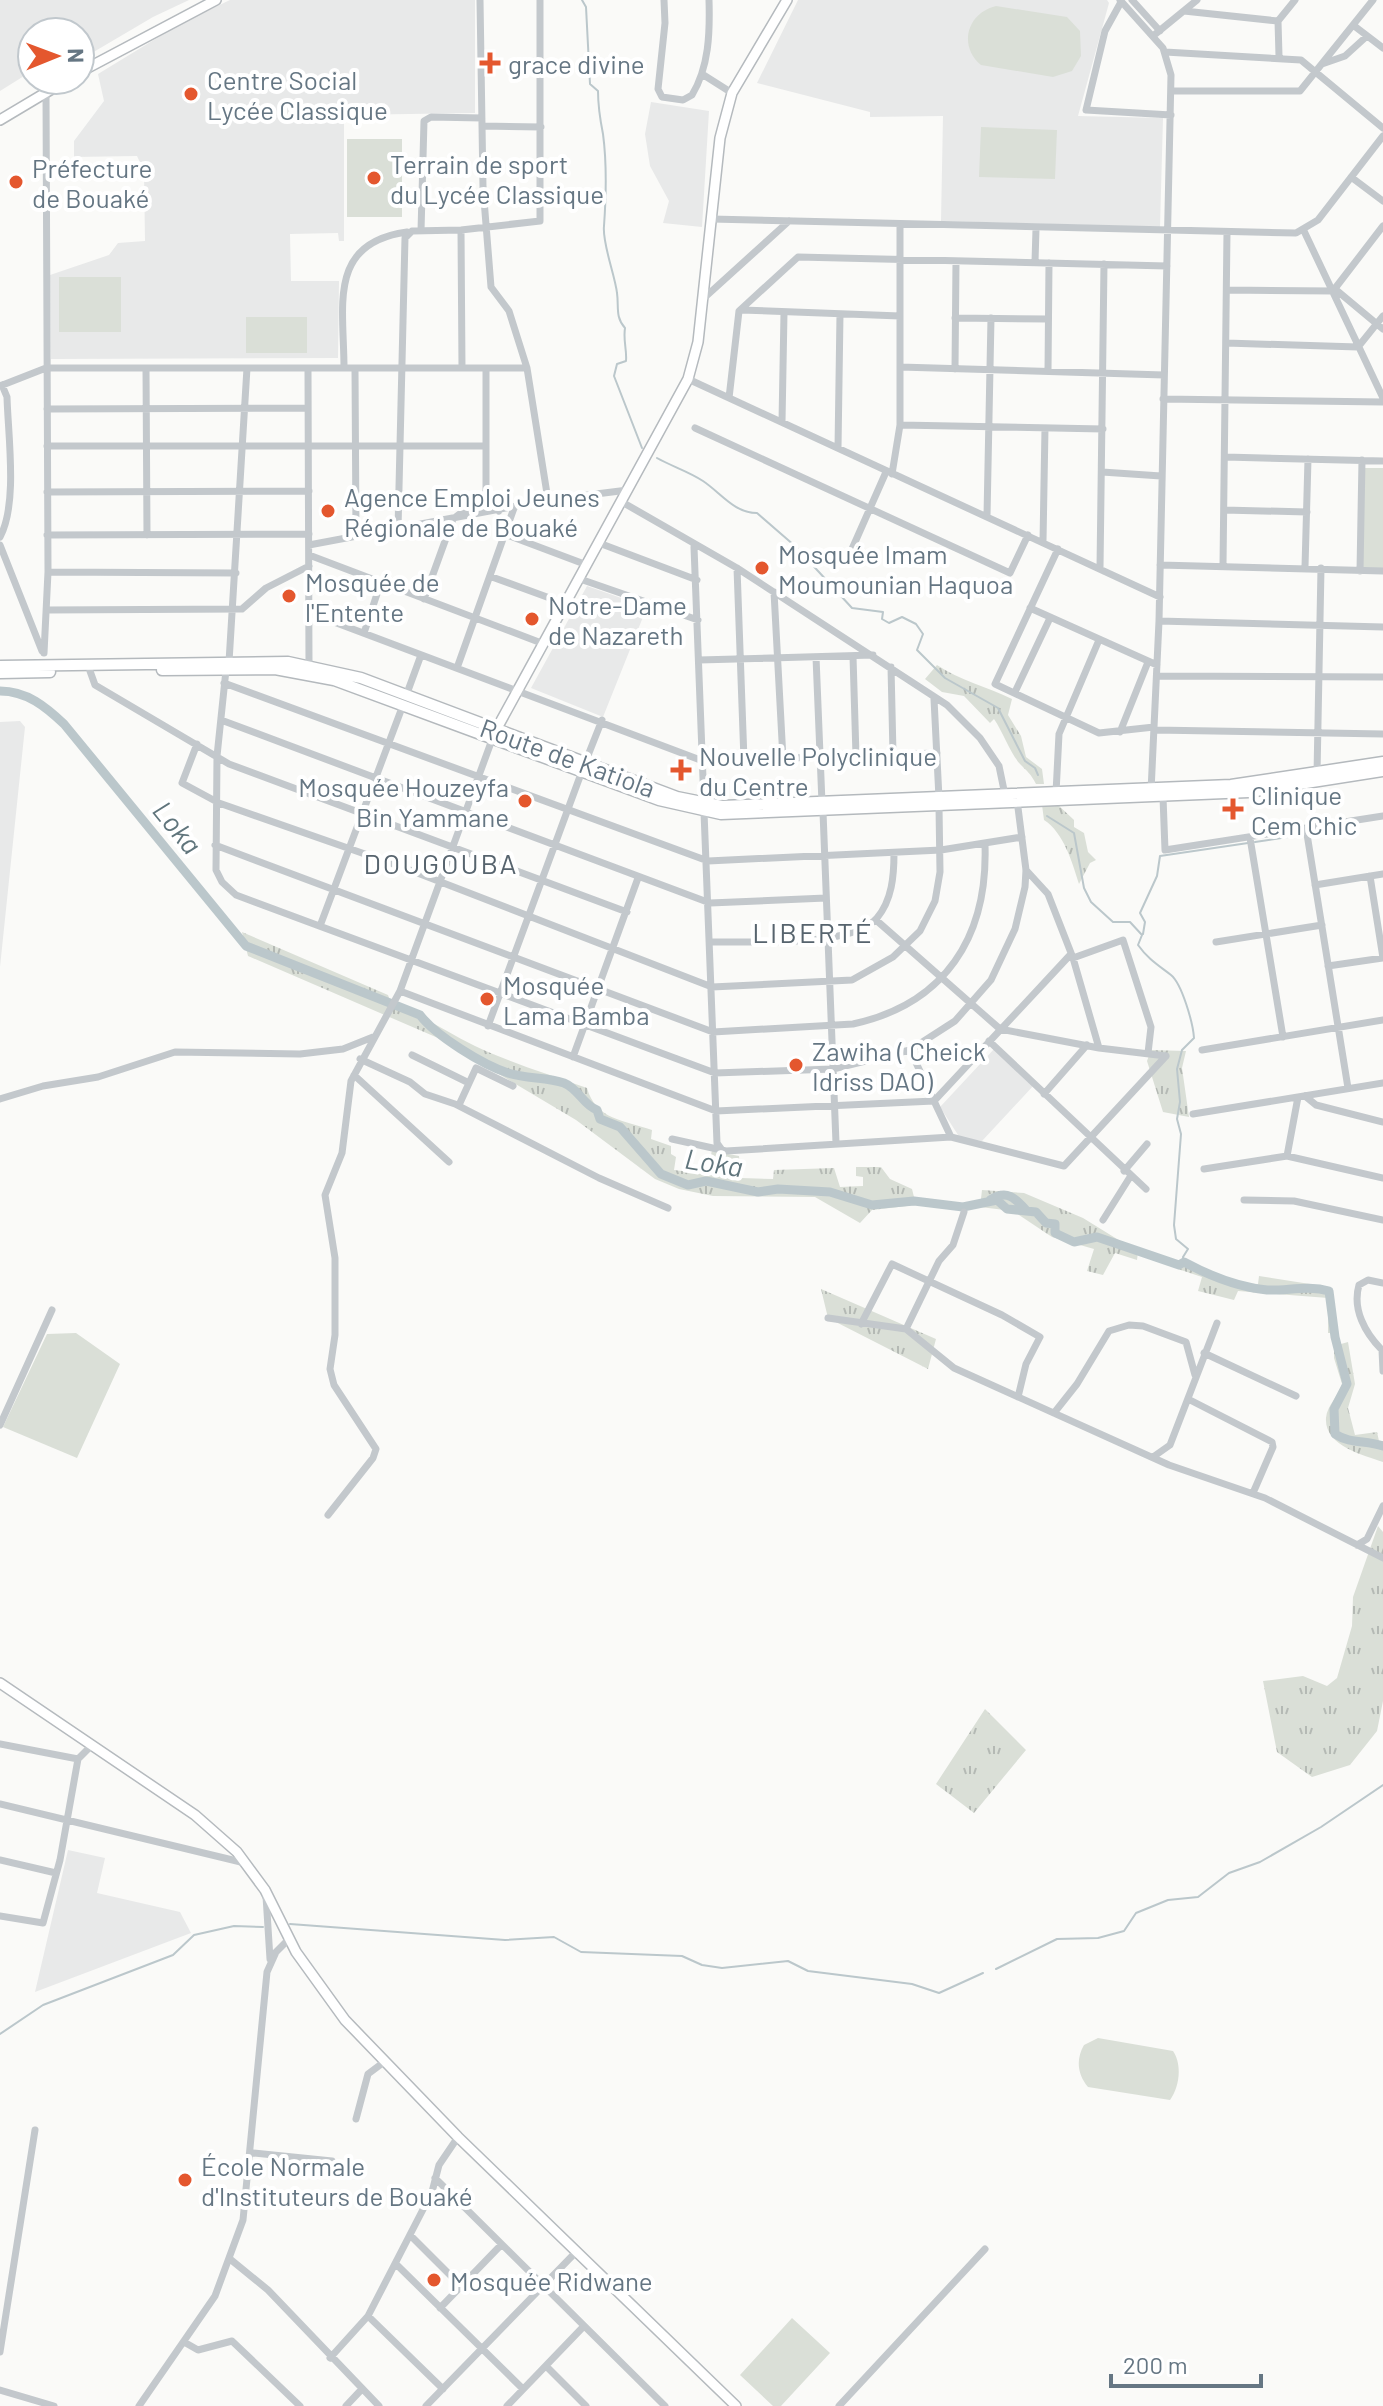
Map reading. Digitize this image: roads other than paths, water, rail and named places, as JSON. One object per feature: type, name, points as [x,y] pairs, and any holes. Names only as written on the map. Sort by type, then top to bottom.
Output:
[{"type":"highway","name":"Route de Katiola","points":[[0,666],[45,663],[228,666],[299,671],[405,700]]},
{"type":"highway","name":"Route de Katiola","points":[[0,673],[45,663],[90,671],[309,664],[584,767],[704,808],[822,808],[1268,790],[1383,771]]},
{"type":"highway","name":"Route de Katiola","points":[[1013,798],[1056,793],[1155,794],[1255,783],[1383,762]]},
{"type":"main road","points":[[96,64],[216,0]]},
{"type":"main road","points":[[494,734],[688,379],[698,342],[720,138],[732,93],[787,0]]},
{"type":"main road","points":[[0,120],[41,96]]},
{"type":"main road","points":[[0,1683],[206,1824],[248,1864],[265,1890],[289,1939],[345,2020],[458,2137],[736,2406]]},
{"type":"street","points":[[480,0],[485,226],[491,287],[509,311],[527,368],[548,500]]},
{"type":"street","points":[[344,368],[344,277],[357,252],[384,236],[407,232],[461,230],[540,221],[540,0]]},
{"type":"street","points":[[664,0],[665,23],[658,89],[662,97],[683,100],[692,95],[702,74],[710,29],[709,0]]},
{"type":"street","points":[[1132,0],[1157,33],[1165,52],[1171,91],[1160,597],[1154,729],[1155,794],[1165,850],[1383,816]]},
{"type":"street","points":[[1157,33],[1197,0]]},
{"type":"street","points":[[1279,56],[1278,21],[1295,0]]},
{"type":"street","points":[[1171,91],[1299,91],[1373,0]]},
{"type":"street","points":[[1157,33],[1120,1],[1105,31],[1086,110],[1171,115]]},
{"type":"street","points":[[1184,11],[1278,21]]},
{"type":"street","points":[[1353,25],[1383,48]]},
{"type":"street","points":[[1318,68],[1345,56],[1367,36]]},
{"type":"street","points":[[1165,52],[1279,56],[1301,60],[1318,68],[1383,128]]},
{"type":"street","points":[[702,74],[732,93]]},
{"type":"street","points":[[45,663],[48,572],[46,96]]},
{"type":"street","points":[[421,231],[424,121],[431,117],[541,127]]},
{"type":"street","points":[[711,219],[1168,232],[1304,231],[1318,220],[1383,136]]},
{"type":"street","points":[[1351,177],[1383,201]]},
{"type":"street","points":[[703,299],[789,221]]},
{"type":"street","points":[[852,549],[889,473],[900,425],[900,226]]},
{"type":"street","points":[[1334,290],[1383,226]]},
{"type":"street","points":[[1035,262],[1036,229]]},
{"type":"street","points":[[461,230],[462,368]]},
{"type":"street","points":[[1163,399],[1383,400],[1304,231]]},
{"type":"street","points":[[398,529],[400,367],[407,232]]},
{"type":"street","points":[[1223,566],[1227,232]]},
{"type":"street","points":[[729,398],[741,310],[798,257],[1167,266]]},
{"type":"street","points":[[955,369],[956,261]]},
{"type":"street","points":[[1048,371],[1049,263]]},
{"type":"street","points":[[1100,568],[1104,264]]},
{"type":"street","points":[[1227,290],[1334,290],[1380,327]]},
{"type":"street","points":[[741,310],[900,316]]},
{"type":"street","points":[[782,422],[784,313]]},
{"type":"street","points":[[838,448],[840,314]]},
{"type":"street","points":[[1226,343],[1358,347],[1380,327],[1383,316]]},
{"type":"street","points":[[955,318],[1048,319]]},
{"type":"street","points":[[987,516],[991,318]]},
{"type":"street","points":[[900,367],[1164,375]]},
{"type":"street","points":[[0,537],[6,526],[8,504],[7,397],[1,385],[46,368],[527,368]]},
{"type":"street","points":[[146,368],[147,535]]},
{"type":"street","points":[[247,368],[234,610],[217,756],[219,803],[215,845],[217,875],[236,895],[715,1073],[833,1069],[910,1050],[955,1021],[973,1003],[1004,958],[1015,929],[1026,870],[1013,798],[999,766],[980,738],[947,705],[737,568],[694,547],[622,502]]},
{"type":"street","points":[[308,368],[309,664]]},
{"type":"street","points":[[355,368],[356,536]]},
{"type":"street","points":[[486,368],[486,494],[499,511]]},
{"type":"street","points":[[688,379],[1160,597]]},
{"type":"street","points":[[47,409],[308,408]]},
{"type":"street","points":[[900,425],[1103,429]]},
{"type":"street","points":[[695,428],[1010,573],[1028,535]]},
{"type":"street","points":[[1043,542],[1045,428]]},
{"type":"street","points":[[47,446],[486,446]]},
{"type":"street","points":[[1225,457],[1383,461]]},
{"type":"street","points":[[1305,567],[1308,459]]},
{"type":"street","points":[[1360,571],[1362,460]]},
{"type":"street","points":[[1102,472],[1161,476]]},
{"type":"street","points":[[309,545],[548,500],[628,490]]},
{"type":"street","points":[[47,492],[309,491]]},
{"type":"street","points":[[424,599],[453,519],[486,494]]},
{"type":"street","points":[[457,668],[507,535],[514,508]]},
{"type":"street","points":[[1224,510],[1307,512]]},
{"type":"street","points":[[47,535],[309,534]]},
{"type":"street","points":[[507,535],[587,565]]},
{"type":"street","points":[[599,543],[697,580]]},
{"type":"street","points":[[0,545],[45,663]]},
{"type":"street","points":[[694,547],[717,1143],[722,1150]]},
{"type":"street","points":[[1058,549],[995,682],[1099,733],[1154,729],[1383,734]]},
{"type":"street","points":[[309,555],[544,644]]},
{"type":"street","points":[[1160,565],[1383,571]]},
{"type":"street","points":[[47,610],[247,608],[266,588],[309,566]]},
{"type":"street","points":[[737,568],[744,760]]},
{"type":"street","points":[[1317,774],[1321,568]]},
{"type":"street","points":[[48,572],[236,573]]},
{"type":"street","points":[[492,577],[566,604]]},
{"type":"street","points":[[580,579],[698,620]]},
{"type":"street","points":[[364,633],[381,582]]},
{"type":"street","points":[[774,592],[783,759]]},
{"type":"street","points":[[1030,608],[1157,665]]},
{"type":"street","points":[[310,613],[602,720],[703,761],[937,753]]},
{"type":"street","points":[[1015,692],[1050,618]]},
{"type":"street","points":[[1159,621],[1383,627]]},
{"type":"street","points":[[1056,793],[1058,742],[1064,718],[1099,640]]},
{"type":"street","points":[[320,926],[421,655]]},
{"type":"street","points":[[699,660],[873,655]]},
{"type":"street","points":[[853,656],[856,756]]},
{"type":"street","points":[[816,657],[836,1143]]},
{"type":"street","points":[[1120,732],[1148,662]]},
{"type":"street","points":[[891,667],[893,754]]},
{"type":"street","points":[[90,671],[95,685],[217,756],[627,912]]},
{"type":"street","points":[[1157,676],[1383,677]]},
{"type":"street","points":[[224,683],[708,861],[941,850],[1022,837]]},
{"type":"street","points":[[197,744],[182,783],[219,803],[349,851],[398,865],[440,884],[712,987],[829,983],[865,976],[907,944],[920,931],[935,901],[941,850],[934,699]]},
{"type":"street","points":[[221,720],[710,903],[826,898]]},
{"type":"street","points":[[488,1026],[602,720]]},
{"type":"street","points":[[328,1515],[373,1458],[376,1449],[334,1385],[330,1369],[335,1335],[335,1258],[325,1195],[342,1153],[354,1075],[360,1059],[400,991],[494,734]]},
{"type":"street","points":[[1306,828],[1348,1088]]},
{"type":"street","points":[[1250,838],[1283,1037]]},
{"type":"street","points":[[215,845],[713,1032],[831,1027],[875,1020],[895,1011],[944,977],[964,948],[979,915],[985,882],[985,845]]},
{"type":"street","points":[[711,942],[827,938],[858,930],[876,920],[891,889],[894,853]]},
{"type":"street","points":[[1026,870],[1048,894],[1072,956],[1099,1048]]},
{"type":"street","points":[[1315,885],[1383,874]]},
{"type":"street","points":[[1328,966],[1383,958],[1370,876]]},
{"type":"street","points":[[573,1057],[638,878]]},
{"type":"street","points":[[672,1139],[722,1150],[951,1137],[1064,1166],[1166,1056],[1099,1048],[1000,1029],[907,944],[876,920]]},
{"type":"street","points":[[1216,942],[1322,925]]},
{"type":"street","points":[[400,991],[716,1111],[934,1101],[1072,956],[1123,939],[1151,1027],[1148,1053]]},
{"type":"street","points":[[1202,1050],[1383,1020]]},
{"type":"street","points":[[0,1099],[43,1086],[98,1077],[175,1052],[300,1054],[343,1049],[375,1036]]},
{"type":"street","points":[[989,1041],[1146,1189]]},
{"type":"street","points":[[1044,1094],[1087,1045]]},
{"type":"street","points":[[910,1050],[951,1137]]},
{"type":"street","points":[[412,1055],[469,1083]]},
{"type":"street","points":[[360,1059],[410,1082],[425,1094],[459,1105],[599,1178],[668,1208]]},
{"type":"street","points":[[459,1105],[476,1068],[513,1086]]},
{"type":"street","points":[[354,1075],[449,1162]]},
{"type":"street","points":[[1193,1114],[1383,1083]]},
{"type":"street","points":[[1302,1096],[1316,1105],[1383,1122]]},
{"type":"street","points":[[1287,1156],[1302,1096]]},
{"type":"street","points":[[1103,1220],[1147,1144]]},
{"type":"street","points":[[1204,1169],[1287,1156],[1383,1178]]},
{"type":"street","points":[[1244,1200],[1294,1201],[1383,1220]]},
{"type":"street","points":[[906,1329],[928,1282],[953,1245],[964,1212]]},
{"type":"street","points":[[861,1324],[892,1264],[1002,1315],[1040,1337],[1026,1364],[1018,1397]]},
{"type":"street","points":[[1383,1283],[1368,1280],[1359,1285],[1356,1293],[1365,1331],[1382,1350],[1383,1371]]},
{"type":"street","points":[[0,1425],[52,1310]]},
{"type":"street","points":[[828,1318],[906,1329],[954,1368],[1153,1457],[1253,1493],[1318,1522],[1383,1558]]},
{"type":"street","points":[[1153,1457],[1170,1445],[1190,1400],[1195,1375],[1217,1323]]},
{"type":"street","points":[[1054,1413],[1077,1384],[1109,1331],[1129,1325],[1186,1342],[1195,1375]]},
{"type":"street","points":[[1204,1353],[1296,1396]]},
{"type":"street","points":[[1190,1400],[1272,1442],[1253,1493]]},
{"type":"street","points":[[1357,1545],[1367,1539],[1383,1506]]},
{"type":"street","points":[[0,1744],[78,1759]]},
{"type":"street","points":[[0,1916],[37,1925],[43,1923],[78,1759],[91,1746]]},
{"type":"street","points":[[0,1804],[248,1864]]},
{"type":"street","points":[[0,1860],[56,1873]]},
{"type":"street","points":[[139,2406],[215,2296],[243,2220],[253,2153],[269,1962],[270,1918],[265,1890]]},
{"type":"street","points":[[269,1962],[289,1939]]},
{"type":"street","points":[[356,2119],[368,2074],[384,2062]]},
{"type":"street","points":[[0,2352],[35,2130]]},
{"type":"street","points":[[330,2358],[368,2316],[432,2192],[439,2165],[458,2137]]},
{"type":"street","points":[[253,2153],[332,2161]]},
{"type":"street","points":[[435,2178],[665,2406]]},
{"type":"street","points":[[410,2235],[461,2286]]},
{"type":"street","points":[[440,2308],[501,2245]]},
{"type":"street","points":[[839,2406],[985,2249]]},
{"type":"street","points":[[426,2406],[576,2252]]},
{"type":"street","points":[[230,2259],[268,2290],[379,2406]]},
{"type":"street","points":[[396,2264],[523,2389]]},
{"type":"street","points":[[368,2316],[443,2389]]},
{"type":"street","points":[[507,2406],[584,2326]]},
{"type":"street","points":[[184,2342],[202,2350],[232,2341],[300,2406]]},
{"type":"street","points":[[546,2366],[586,2406]]},
{"type":"street","points":[[346,2406],[362,2389]]},
{"type":"street","points":[[0,2390],[54,2406]]},
{"type":"street","points":[[648,2406],[656,2398]]},
{"type":"waterway","points":[[582,0],[586,7],[590,84],[598,91],[604,145],[605,241],[616,286],[619,316],[625,328],[626,361],[617,364],[614,376],[642,448]]},
{"type":"waterway","points":[[657,458],[698,478],[741,510],[757,513],[795,546],[852,608],[883,612],[882,619],[889,623],[902,617],[916,624],[923,634],[917,650],[945,678],[998,708],[1025,761],[1035,768],[1038,775]]},
{"type":"waterway","name":"Loka","points":[[0,691],[27,697],[64,724],[246,946],[420,1015],[448,1040],[498,1069],[564,1083],[597,1110],[600,1119],[620,1127],[661,1174],[688,1185],[706,1181],[758,1192],[778,1189],[830,1192],[872,1205],[914,1201],[963,1207],[997,1200],[1007,1209],[1036,1212],[1046,1223],[1055,1224],[1055,1233],[1074,1242],[1097,1237],[1179,1265],[1184,1262],[1224,1280],[1256,1289],[1313,1288],[1329,1291],[1335,1337],[1347,1384],[1334,1409],[1335,1434],[1383,1446]]},
{"type":"waterway","points":[[1047,816],[1074,833],[1084,888],[1091,902],[1113,922],[1130,922],[1142,935],[1138,945],[1175,980],[1192,1023],[1194,1038],[1182,1050],[1177,1069],[1180,1102],[1177,1119],[1181,1134],[1174,1225],[1176,1239],[1188,1249],[1183,1257],[1184,1262]]},
{"type":"waterway","points":[[1255,842],[1301,835]]},
{"type":"waterway","points":[[1143,934],[1145,922],[1140,913],[1157,876],[1160,856],[1248,843]]},
{"type":"waterway","points":[[990,1200],[1006,1195],[1026,1210]]},
{"type":"waterway","points":[[996,1969],[1057,1939],[1098,1938],[1124,1931],[1136,1913],[1168,1900],[1198,1897],[1229,1873],[1260,1862],[1321,1827],[1383,1785]]},
{"type":"waterway","points":[[290,1924],[505,1940],[554,1937],[581,1952],[682,1956],[702,1965],[722,1968],[788,1961],[808,1971],[912,1984],[939,1993],[983,1973]]},
{"type":"waterway","points":[[0,2034],[43,2005],[173,1955],[194,1935],[234,1926],[263,1927]]},
{"type":"place","name":"grace divine","points":[[490,63]]},
{"type":"place","name":"Centre Social Lycée Classique","points":[[191,94]]},
{"type":"place","name":"Terrain de sport du Lycée Classique","points":[[374,178]]},
{"type":"place","name":"Préfecture de Bouaké","points":[[16,182]]},
{"type":"place","name":"Agence Emploi Jeunes Régionale de Bouaké","points":[[328,511]]},
{"type":"place","name":"Mosquée Imam Moumounian Haquoa","points":[[762,568]]},
{"type":"place","name":"Mosquée de l'Entente","points":[[289,596]]},
{"type":"place","name":"Notre-Dame de Nazareth","points":[[532,619]]},
{"type":"place","name":"Nouvelle Polyclinique du Centre","points":[[681,770]]},
{"type":"place","name":"Mosquée Houzeyfa Bin Yammane","points":[[525,801]]},
{"type":"place","name":"Clinique Cem Chic","points":[[1233,809]]},
{"type":"place","name":"Mosquée Lama Bamba","points":[[487,999]]},
{"type":"place","name":"Zawiha ( Cheick Idriss DAO)","points":[[796,1065]]},
{"type":"place","name":"École Normale d'Instituteurs de Bouaké","points":[[185,2180]]},
{"type":"place","name":"Mosquée Ridwane","points":[[434,2280]]},
{"type":"district","name":"DOUGOUBA","points":[[441,863]]},
{"type":"district","name":"LIBERTÉ","points":[[813,932]]}]
